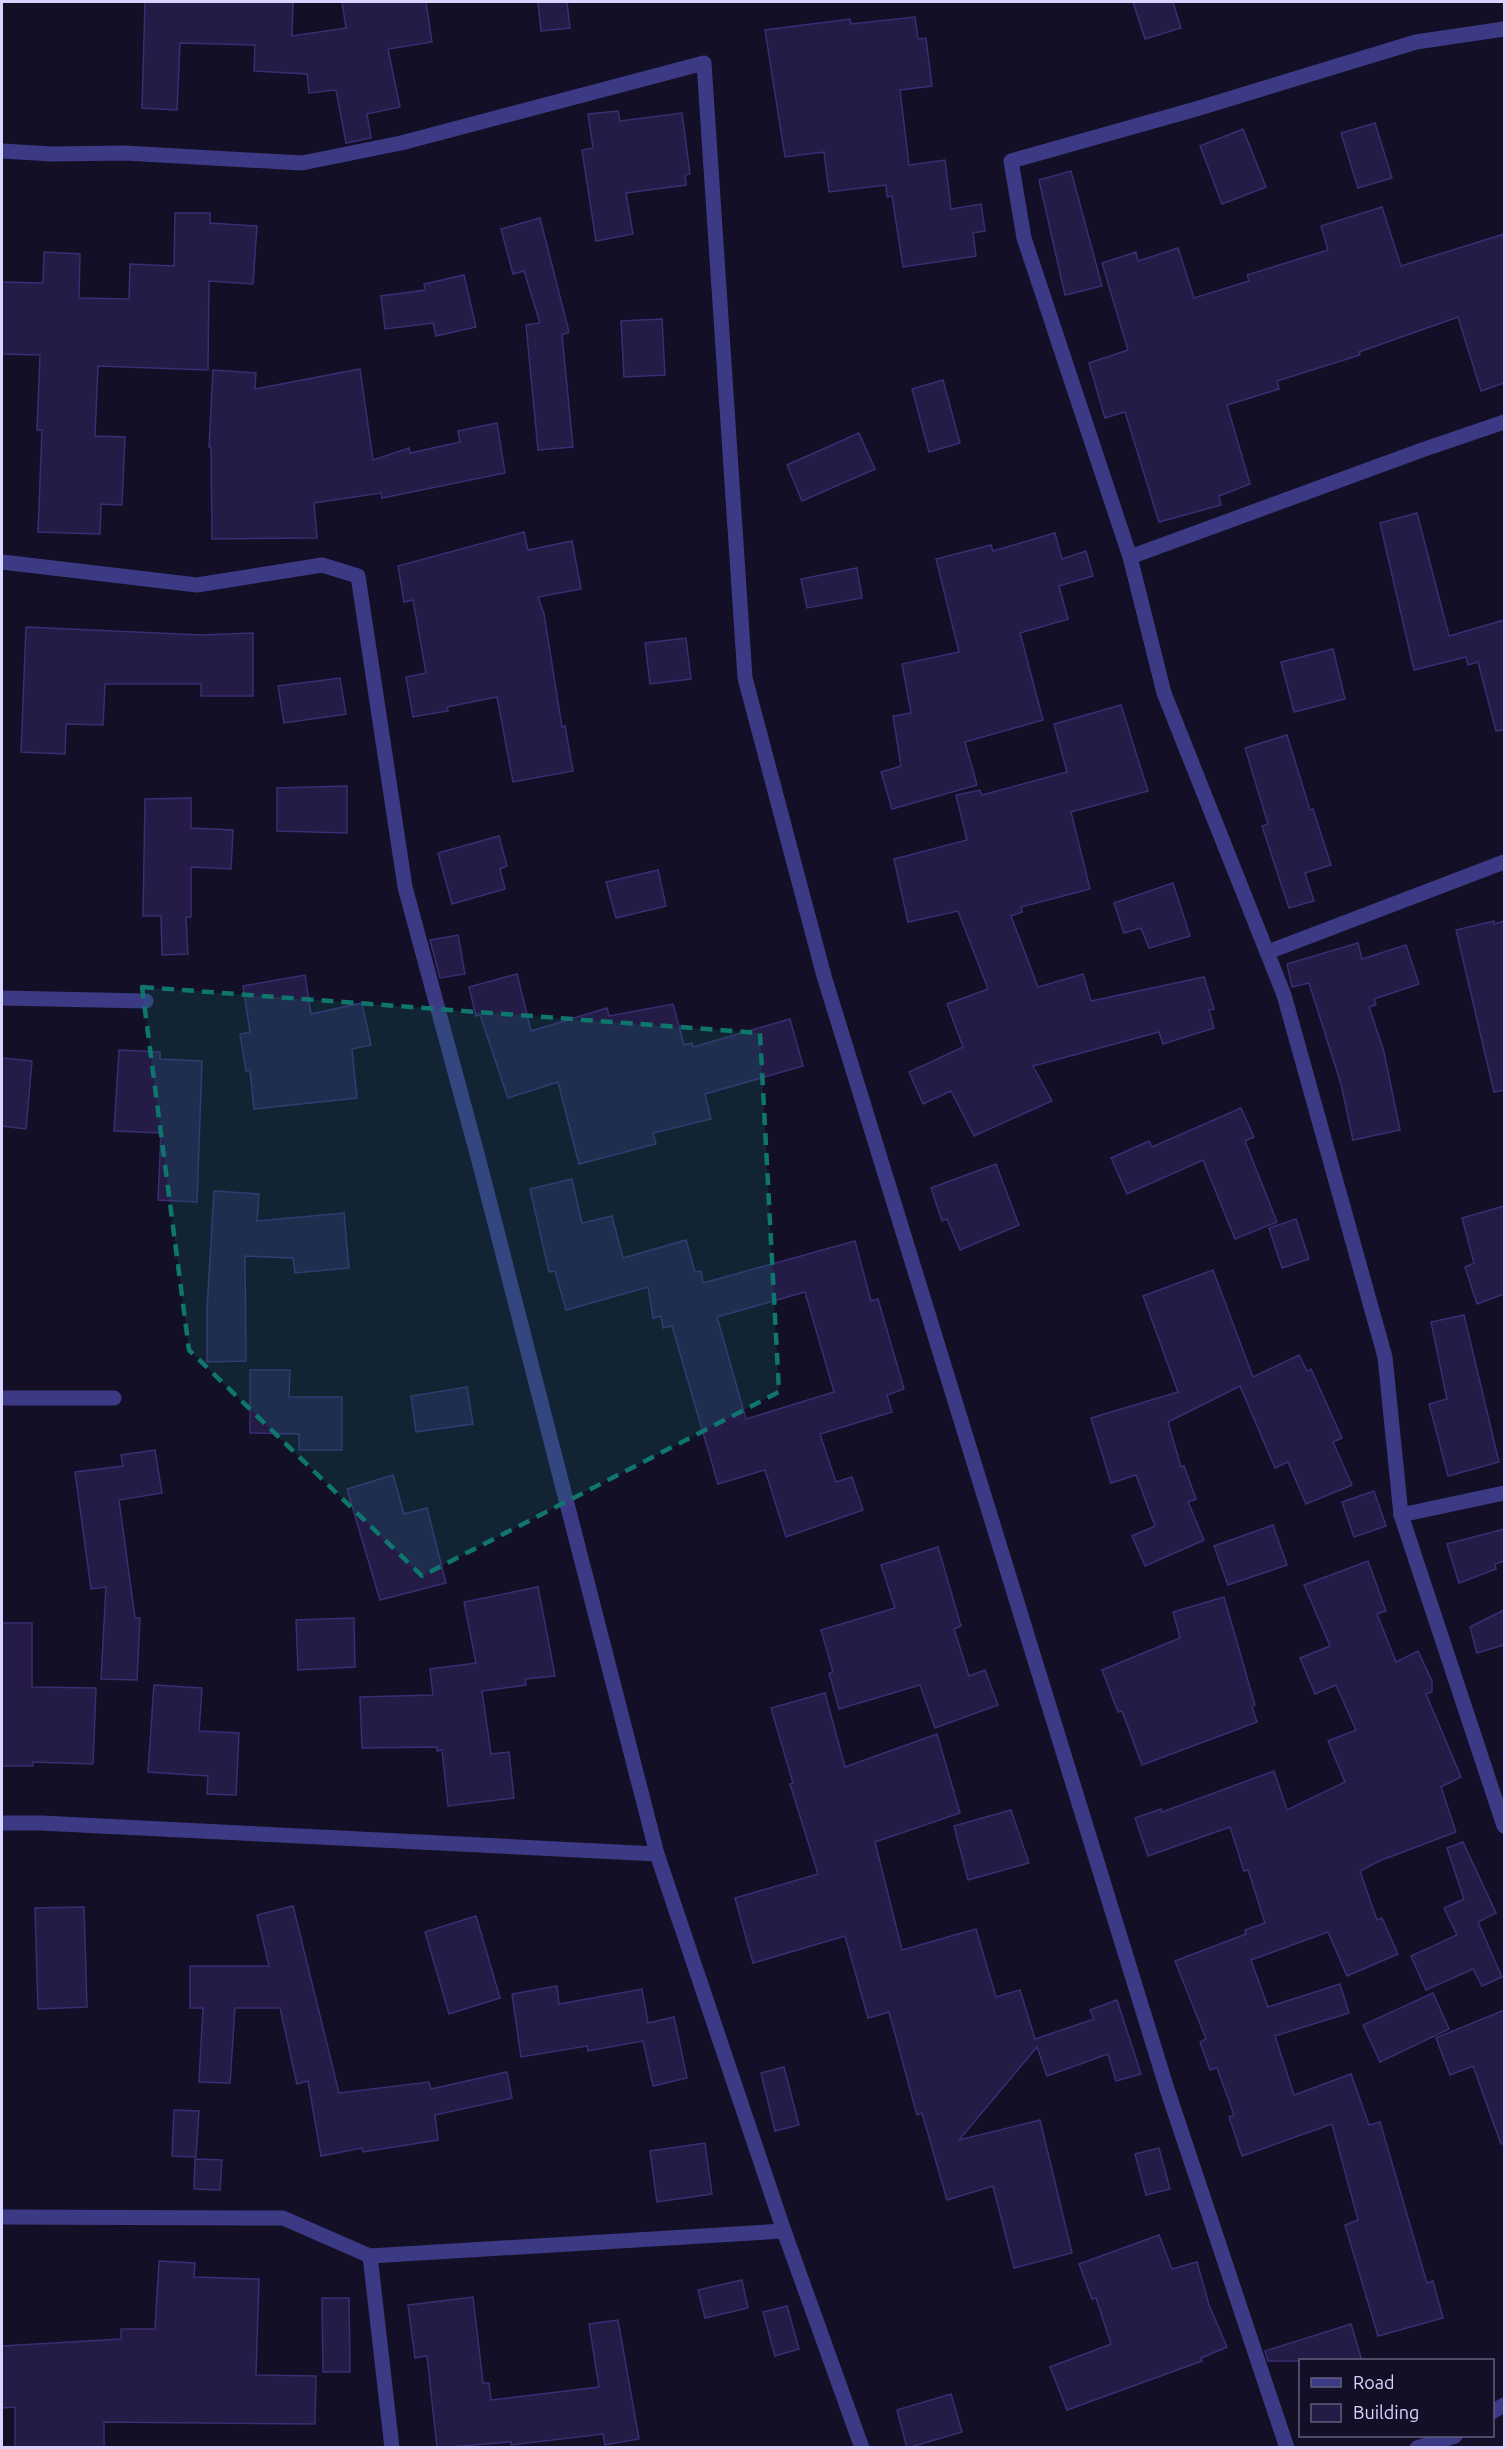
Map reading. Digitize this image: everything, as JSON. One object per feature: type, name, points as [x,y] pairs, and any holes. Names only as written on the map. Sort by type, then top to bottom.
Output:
[{"type":"street","points":[[1504,29],[1416,42],[1196,109],[1011,161],[1024,238],[1130,557],[1164,693],[1284,995],[1385,1357],[1401,1515],[1504,1826]]},
{"type":"street","points":[[2,151],[52,154],[125,153],[302,163],[411,140],[704,63],[745,678],[824,976],[1167,2090],[1287,2448]]},
{"type":"street","points":[[1130,557],[1504,422]]},
{"type":"street","points":[[2,562],[197,585],[322,565],[358,576],[405,887],[657,1854],[784,2231],[862,2448]]},
{"type":"street","points":[[1268,952],[1504,862]]},
{"type":"street","points":[[2,998],[146,1001]]},
{"type":"street","points":[[2,1398],[114,1398]]},
{"type":"street","points":[[1401,1515],[1504,1493]]},
{"type":"street","points":[[2,1823],[41,1823],[657,1854]]},
{"type":"street","points":[[2,2217],[283,2218],[370,2256],[784,2231]]},
{"type":"street","points":[[370,2256],[392,2448]]},
{"type":"street","points":[[1417,2448],[1452,2437]]},
{"type":"highlighted area","points":[[142,987],[760,1033],[779,1392],[422,1576],[189,1350]]},
{"type":"building","points":[[145,2],[293,2],[292,36],[346,28],[342,2],[426,2],[432,42],[388,49],[400,107],[367,114],[371,138],[346,143],[336,90],[309,93],[307,74],[254,71],[255,45],[180,43],[177,110],[142,108]]},
{"type":"building","points":[[538,2],[567,2],[570,28],[541,31]]},
{"type":"building","points":[[1133,2],[1173,2],[1181,28],[1145,39]]},
{"type":"building","points":[[915,17],[918,39],[926,38],[932,86],[900,90],[909,165],[945,160],[951,209],[981,204],[985,231],[973,233],[976,256],[903,267],[892,196],[887,197],[886,185],[829,192],[824,152],[785,157],[765,30],[850,19],[851,24]]},
{"type":"building","points":[[618,111],[620,121],[682,113],[690,174],[685,175],[686,185],[626,193],[633,234],[596,241],[582,150],[593,148],[588,114]]},
{"type":"building","points":[[1375,123],[1392,178],[1358,188],[1341,133]]},
{"type":"building","points":[[1243,129],[1266,187],[1222,204],[1200,146]]},
{"type":"building","points":[[1071,171],[1102,286],[1065,295],[1039,180]]},
{"type":"building","points":[[1382,207],[1401,266],[1504,234],[1504,383],[1481,391],[1458,317],[1359,352],[1360,355],[1277,381],[1279,389],[1227,405],[1250,484],[1219,496],[1221,505],[1159,522],[1125,412],[1105,418],[1089,363],[1128,350],[1102,263],[1136,252],[1138,261],[1178,248],[1194,298],[1249,281],[1247,275],[1328,250],[1321,226]]},
{"type":"building","points":[[175,213],[210,213],[210,223],[257,226],[253,284],[209,281],[208,370],[98,366],[95,436],[125,437],[122,505],[101,504],[100,534],[38,532],[42,430],[37,430],[40,355],[2,354],[2,282],[43,283],[44,252],[80,254],[79,298],[129,299],[130,264],[174,266]]},
{"type":"building","points":[[540,218],[569,332],[562,335],[573,447],[538,450],[526,325],[540,323],[524,271],[513,274],[501,229]]},
{"type":"building","points":[[464,275],[476,327],[436,336],[433,323],[385,329],[381,296],[425,290],[424,284]]},
{"type":"building","points":[[662,319],[665,375],[624,377],[621,321]]},
{"type":"building","points":[[360,369],[373,460],[409,448],[410,453],[460,442],[458,431],[497,423],[505,473],[382,498],[381,493],[314,503],[317,538],[212,539],[211,447],[209,447],[213,370],[256,373],[255,389]]},
{"type":"building","points":[[943,380],[960,443],[929,452],[912,389]]},
{"type":"building","points":[[859,433],[875,469],[802,501],[787,465]]},
{"type":"building","points":[[1417,513],[1449,636],[1504,620],[1504,730],[1496,731],[1478,662],[1468,665],[1466,657],[1414,670],[1380,523]]},
{"type":"building","points":[[524,532],[528,550],[572,541],[581,589],[538,597],[544,614],[562,727],[565,726],[573,771],[513,782],[497,697],[447,707],[448,711],[413,717],[406,677],[426,673],[413,600],[404,602],[398,566]]},
{"type":"building","points":[[1055,533],[1062,559],[1086,551],[1093,576],[1059,586],[1068,619],[1020,633],[1043,720],[965,742],[977,785],[892,809],[881,772],[901,766],[893,716],[911,713],[902,664],[959,652],[936,559],[991,545],[993,551]]},
{"type":"building","points":[[857,568],[862,598],[807,608],[801,579]]},
{"type":"building","points":[[26,627],[201,635],[253,633],[253,696],[201,696],[201,684],[105,684],[103,725],[66,724],[65,754],[21,752]]},
{"type":"building","points":[[686,638],[691,679],[650,684],[645,643]]},
{"type":"building","points":[[1333,649],[1345,699],[1294,712],[1281,662]]},
{"type":"building","points":[[340,678],[346,714],[284,723],[278,686]]},
{"type":"building","points":[[1121,705],[1148,791],[1071,812],[1090,889],[1021,907],[1022,912],[1011,916],[1038,987],[1083,974],[1091,1001],[1204,977],[1214,1009],[1209,1010],[1214,1028],[1163,1044],[1159,1032],[1033,1066],[1052,1101],[974,1136],[951,1091],[923,1104],[909,1072],[963,1047],[947,1004],[988,989],[958,911],[908,922],[894,859],[967,840],[956,795],[980,790],[982,795],[1067,772],[1054,724]]},
{"type":"building","points":[[1287,735],[1310,810],[1313,809],[1331,865],[1305,873],[1314,901],[1289,908],[1262,826],[1268,824],[1245,748]]},
{"type":"building","points":[[347,786],[347,833],[277,831],[277,788]]},
{"type":"building","points":[[191,798],[191,828],[233,830],[231,869],[191,867],[191,917],[186,917],[188,954],[162,955],[161,916],[143,916],[145,799]]},
{"type":"building","points":[[499,836],[507,866],[500,869],[505,889],[452,904],[438,853]]},
{"type":"building","points":[[658,870],[666,906],[616,918],[606,882]]},
{"type":"building","points":[[1173,883],[1190,936],[1149,948],[1141,928],[1124,933],[1114,903]]},
{"type":"building","points":[[1494,921],[1494,924],[1504,921],[1504,1090],[1494,1092],[1456,930]]},
{"type":"building","points":[[458,935],[465,974],[440,978],[430,940]]},
{"type":"building","points":[[1358,943],[1362,959],[1406,945],[1419,984],[1374,999],[1376,1005],[1369,1007],[1384,1052],[1400,1130],[1353,1140],[1341,1084],[1309,983],[1292,987],[1287,964]]},
{"type":"building","points":[[517,974],[531,1031],[607,1008],[609,1016],[673,1004],[684,1045],[692,1043],[693,1047],[790,1019],[803,1066],[705,1094],[711,1119],[653,1133],[656,1144],[579,1164],[558,1082],[508,1098],[480,1015],[476,1016],[469,987]]},
{"type":"building","points":[[305,975],[311,1014],[362,1003],[371,1045],[352,1049],[357,1098],[254,1109],[250,1070],[246,1071],[240,1034],[250,1032],[243,986]]},
{"type":"building","points":[[119,1050],[160,1052],[160,1059],[202,1061],[197,1202],[158,1200],[161,1133],[114,1131]]},
{"type":"building","points":[[2,1058],[32,1061],[26,1129],[2,1126]]},
{"type":"building","points":[[1241,1108],[1254,1137],[1245,1141],[1277,1222],[1235,1239],[1203,1160],[1127,1194],[1111,1158],[1149,1141],[1152,1147]]},
{"type":"building","points":[[996,1164],[1019,1225],[960,1250],[947,1219],[942,1221],[931,1188]]},
{"type":"building","points":[[572,1179],[582,1223],[612,1216],[623,1258],[686,1240],[695,1272],[701,1271],[703,1283],[855,1241],[871,1301],[878,1299],[904,1389],[887,1395],[892,1412],[820,1434],[836,1482],[852,1477],[863,1510],[786,1537],[765,1470],[718,1484],[672,1326],[663,1328],[661,1316],[653,1318],[648,1287],[566,1310],[555,1271],[549,1272],[530,1189]],"holes":[[[805,1292],[834,1392],[746,1419],[717,1317]]]},
{"type":"building","points":[[214,1191],[259,1194],[257,1221],[344,1213],[349,1268],[295,1273],[293,1258],[245,1256],[246,1361],[207,1362],[207,1309]]},
{"type":"building","points":[[1504,1206],[1504,1294],[1477,1304],[1465,1267],[1474,1263],[1462,1218]]},
{"type":"building","points":[[1296,1219],[1309,1259],[1282,1268],[1269,1228]]},
{"type":"building","points":[[1213,1270],[1253,1377],[1299,1355],[1307,1371],[1311,1369],[1342,1438],[1333,1442],[1352,1485],[1306,1504],[1288,1462],[1275,1468],[1240,1386],[1168,1422],[1181,1467],[1184,1466],[1196,1499],[1188,1502],[1204,1540],[1145,1566],[1132,1536],[1155,1526],[1136,1475],[1111,1483],[1091,1418],[1178,1392],[1143,1296]]},
{"type":"building","points":[[1464,1315],[1499,1462],[1448,1476],[1429,1404],[1447,1399],[1431,1322]]},
{"type":"building","points":[[250,1370],[290,1370],[289,1397],[342,1397],[342,1450],[299,1450],[299,1434],[250,1433]]},
{"type":"building","points":[[467,1387],[473,1424],[416,1432],[411,1396]]},
{"type":"building","points":[[155,1450],[162,1493],[119,1500],[135,1618],[140,1618],[137,1680],[101,1679],[106,1587],[91,1589],[75,1472],[123,1466],[121,1455]]},
{"type":"building","points":[[393,1475],[404,1514],[427,1508],[446,1583],[380,1600],[347,1489]]},
{"type":"building","points":[[1374,1491],[1386,1526],[1354,1537],[1342,1502]]},
{"type":"building","points":[[1273,1525],[1287,1565],[1228,1585],[1214,1546]]},
{"type":"building","points":[[1504,1529],[1504,1561],[1495,1564],[1496,1569],[1459,1583],[1447,1544]]},
{"type":"building","points":[[938,1547],[961,1626],[954,1629],[969,1676],[985,1670],[998,1705],[935,1728],[920,1685],[839,1709],[829,1673],[833,1672],[821,1630],[895,1608],[881,1565]]},
{"type":"building","points":[[1368,1561],[1386,1611],[1377,1614],[1396,1662],[1418,1651],[1432,1681],[1432,1692],[1426,1694],[1461,1777],[1441,1787],[1456,1832],[1379,1861],[1360,1871],[1377,1920],[1382,1918],[1398,1954],[1347,1976],[1328,1932],[1251,1960],[1268,2007],[1340,1984],[1349,2013],[1275,2036],[1294,2095],[1351,2074],[1369,2125],[1380,2122],[1427,2283],[1433,2281],[1443,2318],[1378,2336],[1345,2225],[1358,2220],[1332,2124],[1242,2156],[1229,2117],[1234,2115],[1217,2068],[1210,2070],[1200,2042],[1206,2039],[1175,1961],[1246,1934],[1245,1930],[1265,1923],[1248,1870],[1244,1871],[1230,1827],[1148,1856],[1135,1818],[1161,1809],[1162,1812],[1274,1771],[1287,1810],[1345,1782],[1328,1741],[1356,1730],[1336,1685],[1315,1694],[1300,1658],[1330,1646],[1304,1585]]},
{"type":"building","points":[[538,1587],[555,1676],[525,1679],[526,1685],[482,1691],[491,1754],[509,1752],[514,1798],[448,1806],[442,1750],[437,1751],[437,1747],[362,1748],[360,1697],[433,1695],[430,1669],[476,1663],[464,1602]]},
{"type":"building","points":[[1224,1597],[1255,1705],[1252,1707],[1257,1722],[1142,1765],[1122,1711],[1118,1712],[1102,1670],[1180,1638],[1173,1612]]},
{"type":"building","points":[[1504,1610],[1504,1645],[1477,1653],[1470,1627]]},
{"type":"building","points":[[354,1618],[355,1667],[298,1670],[296,1620]]},
{"type":"building","points":[[2,1623],[32,1623],[32,1687],[96,1688],[93,1764],[33,1762],[33,1766],[2,1766]]},
{"type":"building","points":[[154,1685],[202,1688],[199,1731],[239,1733],[236,1795],[207,1794],[208,1776],[148,1772]]},
{"type":"building","points":[[825,1693],[845,1767],[937,1734],[960,1813],[875,1842],[902,1950],[976,1929],[996,1997],[1020,1990],[1035,2039],[1094,2019],[1090,2010],[1117,2000],[1141,2074],[1116,2081],[1108,2054],[1047,2076],[1037,2047],[959,2140],[1040,2120],[1072,2253],[1014,2268],[993,2186],[947,2200],[922,2113],[917,2115],[889,2012],[868,2018],[845,1936],[753,1963],[735,1898],[818,1874],[790,1784],[793,1783],[771,1708]]},
{"type":"building","points":[[1011,1810],[1029,1863],[968,1880],[954,1826]]},
{"type":"building","points":[[1463,1842],[1496,1913],[1478,1922],[1502,1977],[1482,1986],[1473,1969],[1426,1990],[1411,1956],[1457,1935],[1444,1908],[1464,1899],[1447,1848]]},
{"type":"building","points":[[293,1906],[339,2093],[429,2082],[431,2089],[507,2072],[512,2098],[435,2115],[438,2140],[363,2152],[362,2148],[321,2156],[308,2081],[297,2084],[280,2008],[235,2008],[230,2083],[199,2082],[203,2008],[190,2008],[190,1966],[269,1966],[257,1915]]},
{"type":"building","points":[[84,1907],[87,2007],[38,2009],[35,1908]]},
{"type":"building","points":[[476,1916],[500,1998],[449,2014],[425,1932]]},
{"type":"building","points":[[557,1986],[559,2004],[642,1989],[648,2023],[674,2017],[687,2078],[653,2086],[643,2041],[588,2051],[587,2046],[521,2057],[512,1994]]},
{"type":"building","points":[[1433,1993],[1449,2029],[1380,2062],[1363,2025]]},
{"type":"building","points":[[1504,2010],[1504,2143],[1501,2144],[1473,2066],[1450,2075],[1436,2038]]},
{"type":"building","points":[[784,2067],[799,2125],[775,2131],[761,2073]]},
{"type":"building","points":[[174,2110],[199,2111],[196,2157],[172,2156]]},
{"type":"building","points":[[705,2143],[712,2194],[657,2202],[650,2151]]},
{"type":"building","points":[[1159,2148],[1170,2189],[1146,2195],[1135,2154]]},
{"type":"building","points":[[195,2159],[222,2160],[220,2190],[194,2189]]},
{"type":"building","points":[[1159,2235],[1172,2269],[1197,2262],[1209,2305],[1227,2347],[1201,2358],[1202,2361],[1067,2410],[1050,2367],[1111,2344],[1096,2298],[1092,2299],[1079,2264]]},
{"type":"building","points":[[159,2261],[195,2263],[194,2277],[259,2279],[256,2375],[316,2376],[315,2424],[104,2422],[104,2448],[15,2448],[15,2407],[2,2408],[2,2346],[121,2339],[121,2329],[155,2329]]},
{"type":"building","points":[[742,2280],[748,2308],[705,2318],[698,2290]]},
{"type":"building","points":[[473,2297],[483,2383],[489,2383],[491,2400],[599,2387],[589,2324],[618,2320],[639,2439],[605,2445],[603,2434],[511,2445],[511,2442],[437,2448],[427,2356],[415,2358],[408,2305]]},
{"type":"building","points":[[322,2298],[349,2298],[350,2372],[323,2372]]},
{"type":"building","points":[[787,2306],[799,2349],[775,2356],[763,2312]]},
{"type":"building","points":[[1351,2324],[1361,2359],[1268,2361],[1265,2351]]},
{"type":"building","points":[[951,2394],[962,2432],[907,2448],[897,2410]]}]
